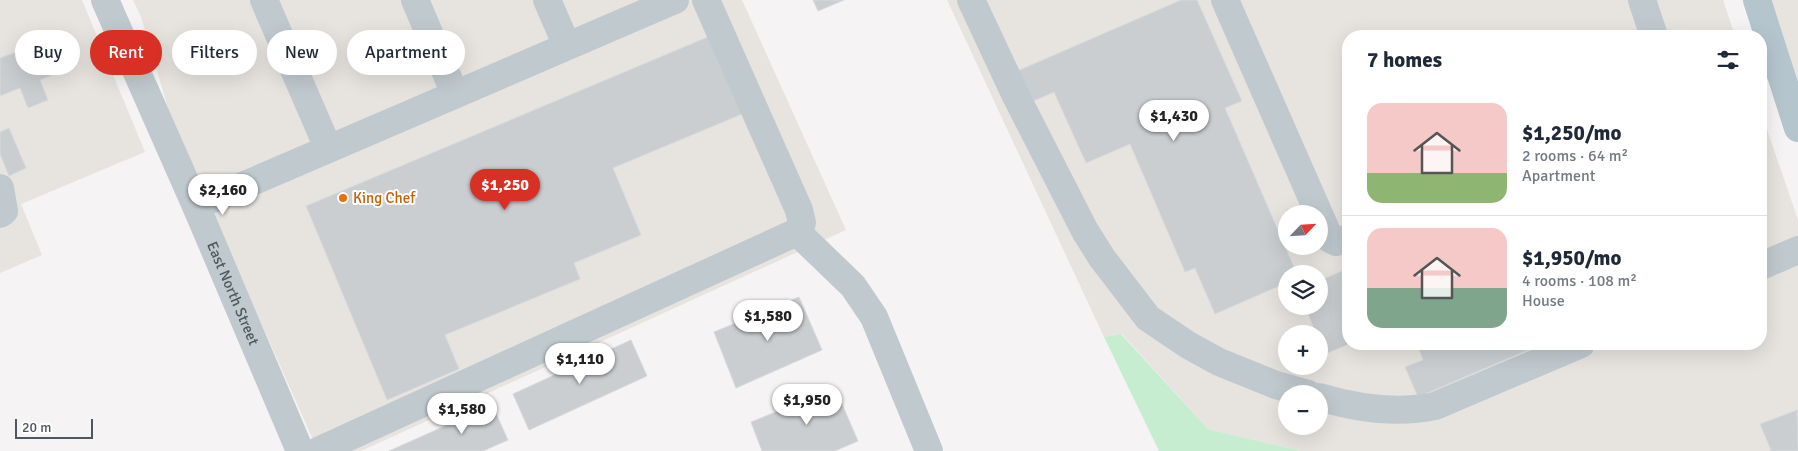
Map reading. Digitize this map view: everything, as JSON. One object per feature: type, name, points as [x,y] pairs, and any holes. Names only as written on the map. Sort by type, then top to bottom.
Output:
[{"type":"main road","points":[[1757,0],[1767,30]]},
{"type":"main road","points":[[1767,31],[1798,128]]},
{"type":"street","name":"East North Street","points":[[104,0],[196,206],[300,451]]},
{"type":"street","points":[[264,0],[328,148]]},
{"type":"street","points":[[415,0],[455,94]]},
{"type":"street","points":[[547,0],[567,46]]},
{"type":"street","points":[[196,206],[674,0]]},
{"type":"street","points":[[318,451],[798,232],[802,223],[799,210],[706,0]]},
{"type":"street","points":[[971,0],[1016,96],[1085,231],[1102,258],[1148,318],[1188,345],[1219,362],[1278,386]]},
{"type":"street","points":[[1225,0],[1330,239],[1336,242],[1342,240]]},
{"type":"street","points":[[1642,0],[1652,30]]},
{"type":"street","points":[[0,188],[4,211],[0,214]]},
{"type":"street","points":[[798,232],[852,286],[874,317],[929,451]]},
{"type":"street","points":[[1767,262],[1798,250]]},
{"type":"street","points":[[1328,399],[1381,409],[1419,409],[1435,406],[1566,350]]},
{"type":"shaded area","points":[[0,0],[82,0],[94,30],[90,30],[90,75],[113,75],[145,152],[21,204],[42,255],[0,273]]},
{"type":"shaded area","points":[[133,0],[742,0],[846,230],[361,451],[318,451],[173,125],[158,75],[162,75],[162,30],[145,30]]},
{"type":"shaded area","points":[[947,0],[1723,0],[1733,30],[1342,30],[1342,350],[1767,350],[1767,130],[1798,220],[1798,451],[1301,451],[1208,429],[1122,334],[1104,337]]},
{"type":"shaded area","points":[[1771,0],[1798,0],[1798,89]]},
{"type":"green space","points":[[1121,334],[1208,429],[1301,451],[1159,451],[1104,337]]},
{"type":"building","points":[[813,0],[844,0],[818,11]]},
{"type":"building","points":[[1181,0],[1197,0],[1242,101],[1225,108],[1278,230],[1278,255],[1289,255],[1293,265],[1278,265],[1278,286],[1215,314],[1195,268],[1185,272],[1130,144],[1086,163],[1054,92],[1029,103],[1015,72]]},
{"type":"building","points":[[710,36],[742,114],[613,168],[641,235],[574,263],[580,279],[445,335],[459,369],[387,400],[306,206]]},
{"type":"building","points":[[15,52],[15,75],[52,75],[40,80],[48,100],[28,108],[20,88],[0,96],[0,58]]},
{"type":"building","points":[[9,128],[26,168],[9,176],[0,154],[0,132]]},
{"type":"building","points":[[1342,271],[1342,347],[1328,353],[1328,325],[1312,325],[1309,315],[1328,315],[1328,277]]},
{"type":"building","points":[[799,297],[822,350],[736,388],[714,332]]},
{"type":"building","points":[[631,340],[647,376],[529,430],[513,394]]},
{"type":"building","points":[[1419,350],[1528,350],[1418,397],[1405,367],[1423,360]]},
{"type":"building","points":[[835,388],[858,441],[835,451],[762,451],[751,422]]},
{"type":"building","points":[[492,405],[508,440],[483,451],[389,451]]},
{"type":"building","points":[[1797,410],[1798,451],[1769,451],[1771,450],[1760,424]]},
{"type":"place","name":"King Chef","points":[[343,198]]}]
